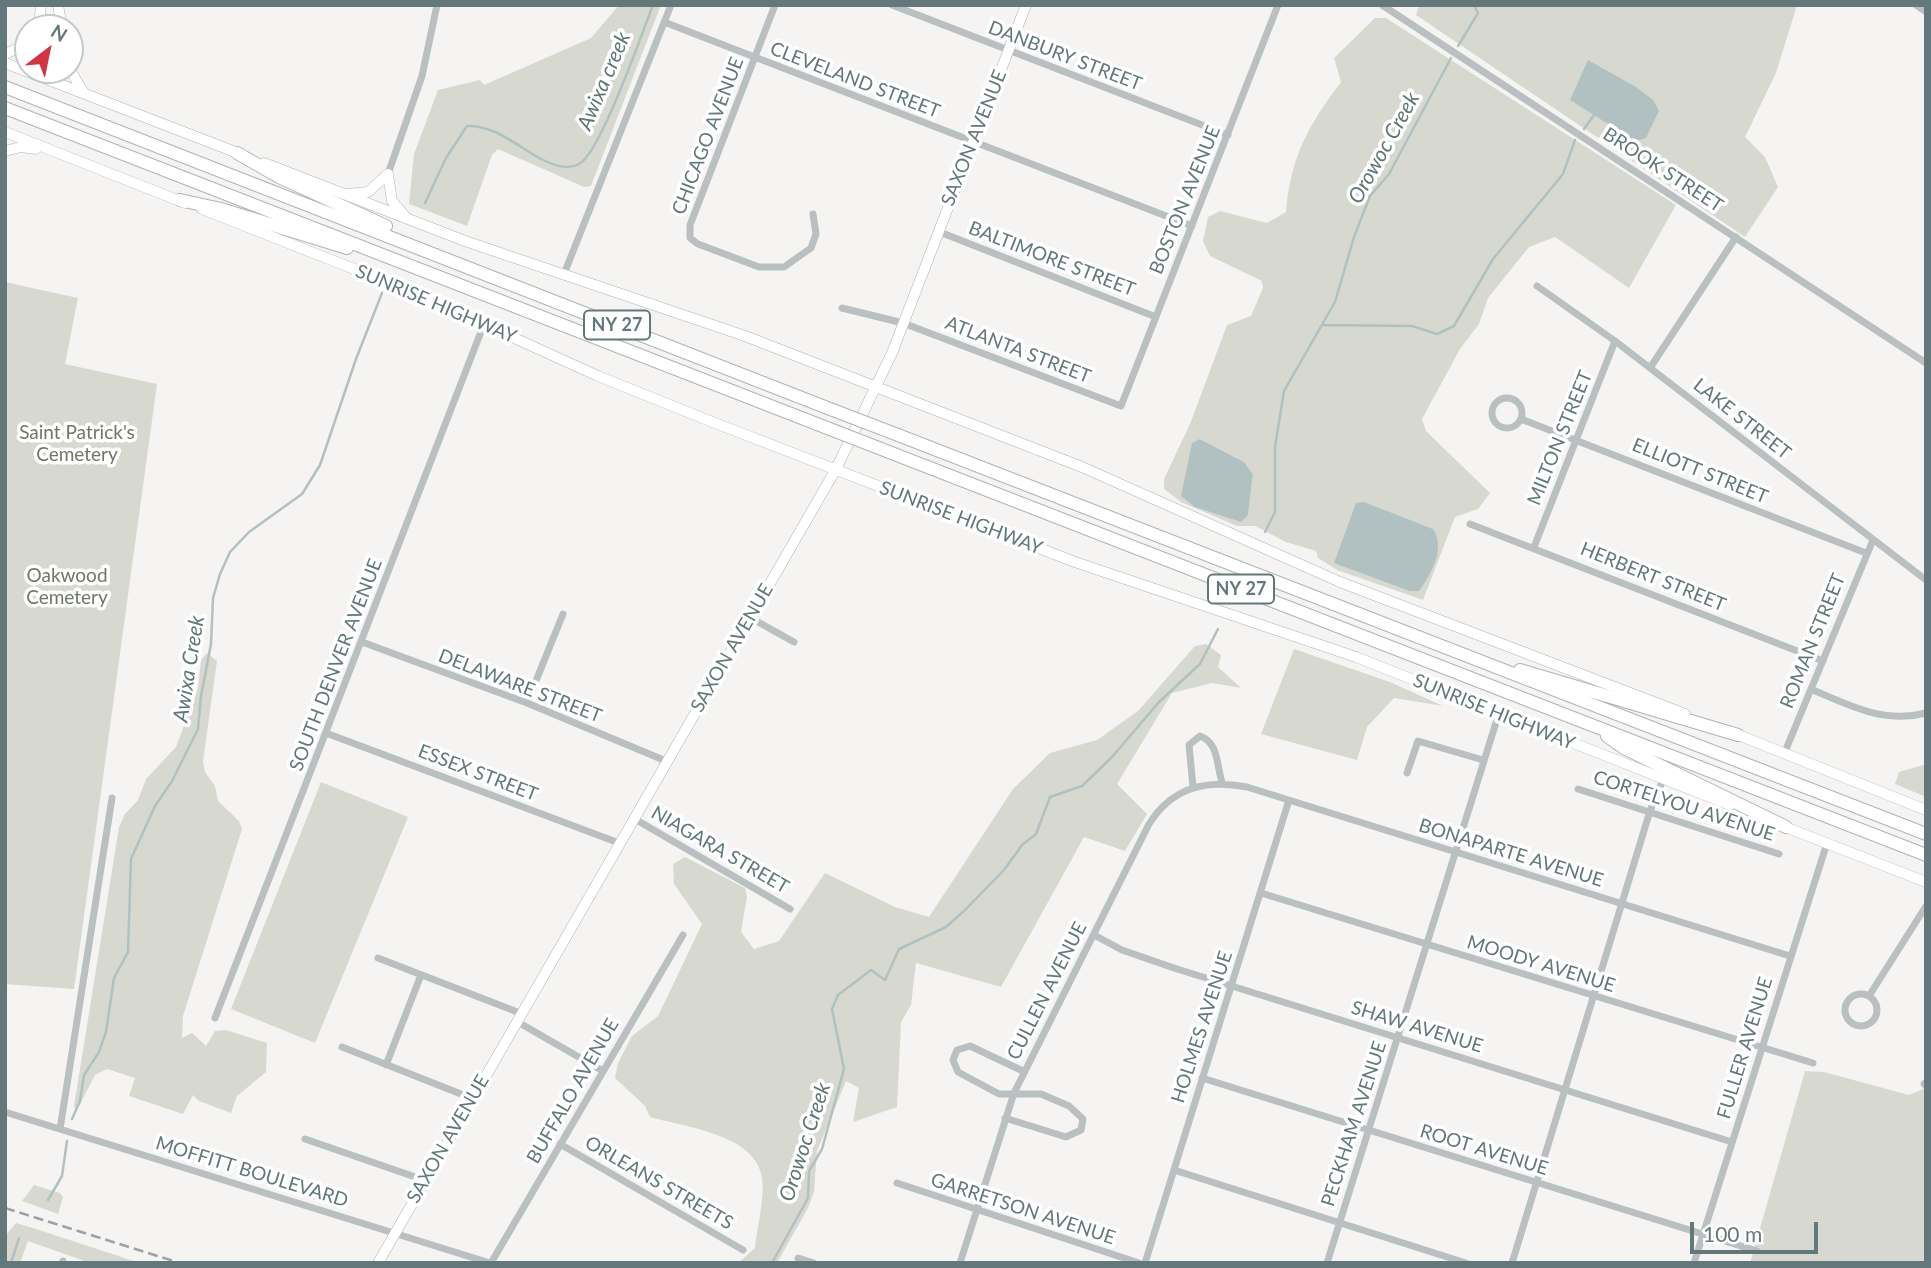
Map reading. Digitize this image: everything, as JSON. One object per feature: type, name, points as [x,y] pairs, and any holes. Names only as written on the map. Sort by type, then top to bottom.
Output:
[{"type":"highway","name":"NY 27","points":[[5,87],[1926,834]]},
{"type":"highway","name":"SUNRISE HIGHWAY","points":[[5,108],[1926,855]]},
{"type":"highway","points":[[237,153],[279,177],[383,224],[409,242]]},
{"type":"highway","points":[[180,201],[221,209],[331,244],[399,261]]},
{"type":"highway","points":[[1474,659],[1545,676],[1738,735]]},
{"type":"highway","points":[[1593,726],[1624,748],[1787,827]]},
{"type":"main road","name":"SAXON AVENUE","points":[[378,1263],[836,469],[877,387],[1026,5]]},
{"type":"main road","points":[[5,63],[408,219],[704,320],[877,387],[1104,476],[1340,582],[1926,810]]},
{"type":"main road","points":[[79,84],[85,93]]},
{"type":"main road","name":"SUNRISE HIGHWAY","points":[[5,132],[394,284],[619,385],[1075,562],[1336,650],[1926,882]]},
{"type":"main road","points":[[5,151],[25,147],[52,152]]},
{"type":"main road","points":[[344,194],[368,192],[388,174]]},
{"type":"main road","points":[[388,174],[392,201],[408,219]]},
{"type":"street","points":[[388,174],[422,76],[437,5]]},
{"type":"street","points":[[564,274],[671,5]]},
{"type":"street","name":"CHICAGO AVENUE","points":[[775,5],[690,225],[690,237],[698,244],[759,267],[785,267],[811,248],[816,234],[813,214]]},
{"type":"street","name":"DANBURY STREET","points":[[892,5],[1228,135]]},
{"type":"street","name":"BOSTON AVENUE","points":[[1121,406],[1278,5]]},
{"type":"street","name":"BROOK STREET","points":[[1382,5],[1926,363]]},
{"type":"street","points":[[1916,5],[1926,12]]},
{"type":"street","name":"CLEVELAND STREET","points":[[664,22],[1192,226]]},
{"type":"street","name":"BALTIMORE STREET","points":[[937,231],[1156,317]]},
{"type":"street","points":[[1650,368],[1736,237]]},
{"type":"street","name":"LAKE STREET","points":[[1537,286],[1615,341],[1926,580]]},
{"type":"street","name":"ATLANTA STREET","points":[[842,308],[903,323],[1121,406]]},
{"type":"street","name":"SOUTH DENVER AVENUE","points":[[215,1018],[484,324]]},
{"type":"street","name":"MILTON STREET","points":[[1534,547],[1615,341]]},
{"type":"street","name":"ELLIOTT STREET","points":[[1507,397],[1517,401],[1522,409],[1521,419],[1515,426],[1506,428],[1497,425],[1491,416],[1492,407],[1498,399],[1507,397]]},
{"type":"street","name":"ELLIOTT STREET","points":[[1521,419],[1866,553]]},
{"type":"street","name":"HERBERT STREET","points":[[1470,524],[1823,661]]},
{"type":"street","name":"ROMAN STREET","points":[[1784,754],[1873,540]]},
{"type":"street","points":[[527,703],[563,614]]},
{"type":"street","points":[[749,617],[794,642]]},
{"type":"street","name":"DELAWARE STREET","points":[[362,642],[527,703],[666,761]]},
{"type":"street","points":[[1811,690],[1882,716],[1901,717],[1926,713]]},
{"type":"street","name":"PECKHAM AVENUE","points":[[1327,1263],[1499,713]]},
{"type":"street","name":"ESSEX STREET","points":[[326,733],[619,843]]},
{"type":"street","points":[[1193,787],[1189,745],[1200,736],[1209,739],[1214,746],[1222,782]]},
{"type":"street","points":[[1407,773],[1418,741],[1483,760]]},
{"type":"street","points":[[1511,1263],[1650,811],[1663,779]]},
{"type":"street","name":"BONAPARTE AVENUE","points":[[1222,782],[1289,800],[1790,956]]},
{"type":"street","name":"CULLEN AVENUE","points":[[960,1263],[1005,1118],[1023,1071],[1158,809],[1172,797],[1193,787],[1222,782]]},
{"type":"street","name":"CORTELYOU AVENUE","points":[[1578,789],[1779,854]]},
{"type":"street","points":[[60,1129],[112,798]]},
{"type":"street","name":"HOLMES AVENUE","points":[[1145,1263],[1289,800]]},
{"type":"street","name":"NIAGARA STREET","points":[[633,818],[790,909]]},
{"type":"street","name":"FULLER AVENUE","points":[[1694,1263],[1827,844]]},
{"type":"street","name":"MOODY AVENUE","points":[[1261,893],[1812,1063]]},
{"type":"street","points":[[1869,996],[1926,906]]},
{"type":"street","name":"BUFFALO AVENUE","points":[[491,1263],[683,935]]},
{"type":"street","name":"SHAW AVENUE","points":[[1094,935],[1122,950],[1732,1142]]},
{"type":"street","points":[[378,958],[518,1017],[603,1071]]},
{"type":"street","points":[[386,1065],[421,975]]},
{"type":"street","points":[[1858,993],[1869,996],[1877,1007],[1874,1020],[1864,1026],[1851,1024],[1844,1013],[1847,1000],[1858,993]]},
{"type":"street","points":[[1005,1118],[1066,1137],[1081,1130],[1083,1119],[1069,1106],[1041,1094],[999,1094],[958,1072],[953,1060],[957,1050],[970,1046],[1023,1071]]},
{"type":"street","points":[[342,1047],[471,1098]]},
{"type":"street","name":"ROOT AVENUE","points":[[1202,1078],[1757,1251]]},
{"type":"street","name":"MOFFITT BOULEVARD","points":[[5,1112],[491,1263]]},
{"type":"street","points":[[305,1139],[424,1180]]},
{"type":"street","name":"ORLEANS STREETS","points":[[560,1144],[743,1250]]},
{"type":"street","points":[[1174,1170],[1466,1263]]},
{"type":"street","name":"GARRETSON AVENUE","points":[[897,1184],[976,1212],[1139,1263]]},
{"type":"street","points":[[798,1258],[814,1263]]},
{"type":"green space","points":[[619,5],[661,5],[591,186],[584,187],[498,149],[492,155],[467,226],[409,204],[414,154],[438,90],[480,80],[484,85],[591,38]]},
{"type":"green space","points":[[1419,5],[1797,5],[1776,73],[1745,137],[1765,157],[1778,187],[1745,237],[1416,15]]},
{"type":"green space","points":[[1375,18],[1386,18],[1676,205],[1629,288],[1555,237],[1529,247],[1488,298],[1479,324],[1460,349],[1422,419],[1426,431],[1490,493],[1478,509],[1455,517],[1423,600],[1337,570],[1318,558],[1316,551],[1286,542],[1255,526],[1237,526],[1181,502],[1164,489],[1164,479],[1190,424],[1227,325],[1251,316],[1263,288],[1262,281],[1210,256],[1203,241],[1208,217],[1220,211],[1267,223],[1286,212],[1292,175],[1303,142],[1319,112],[1341,82],[1334,58]],"holes":[[[1200,439],[1244,462],[1253,474],[1248,515]],[[1433,529],[1435,540],[1434,564],[1425,578],[1409,591],[1335,563]]]},
{"type":"green space","name":"Oakwood Cemetery","points":[[5,282],[78,298],[65,364],[157,384],[74,989],[5,984]]},
{"type":"green space","points":[[1206,644],[1221,655],[1218,667],[1241,688],[1212,683],[1172,693],[1117,784],[1147,814],[1125,851],[1084,837],[1001,987],[916,963],[911,1005],[901,1022],[897,1107],[853,1122],[859,1088],[846,1081],[817,1151],[814,1192],[808,1208],[777,1263],[738,1263],[755,1248],[763,1186],[757,1163],[747,1151],[733,1142],[699,1129],[650,1117],[645,1106],[615,1078],[618,1063],[632,1036],[658,1016],[702,924],[674,884],[673,864],[685,857],[745,888],[747,897],[741,932],[754,949],[779,941],[825,873],[895,907],[929,917],[1013,789],[1050,753],[1097,740],[1138,711],[1195,646]]},
{"type":"green space","points":[[1294,649],[1390,682],[1443,706],[1394,698],[1367,727],[1357,760],[1261,734]]},
{"type":"green space","points":[[207,653],[217,661],[203,761],[205,772],[215,786],[218,801],[239,821],[242,829],[183,1016],[182,1038],[192,1033],[206,1046],[215,1031],[226,1030],[267,1043],[266,1072],[237,1096],[231,1113],[199,1101],[193,1095],[183,1114],[129,1096],[135,1078],[107,1069],[95,1075],[76,1112],[74,1106],[119,827],[125,814],[138,800],[146,779],[176,747],[198,688],[201,660]]},
{"type":"green space","points":[[1926,764],[1926,797],[1895,784],[1899,772]]},
{"type":"green space","points":[[321,782],[408,817],[315,1043],[231,1009]]},
{"type":"green space","points":[[1805,1071],[1824,1072],[1909,1095],[1926,1088],[1926,1263],[1750,1263]]},
{"type":"green space","points":[[34,1185],[60,1193],[63,1197],[58,1214],[22,1201]]},
{"type":"green space","points":[[16,1223],[140,1263],[90,1263],[28,1241],[20,1263],[5,1263],[5,1236]]},
{"type":"shaded area","points":[[1588,60],[1636,87],[1653,100],[1659,111],[1646,138],[1635,141],[1570,100]]},
{"type":"shaded area","points":[[1200,439],[1244,462],[1253,474],[1248,515],[1241,522],[1195,507],[1181,496],[1192,443]]},
{"type":"shaded area","points":[[1364,502],[1433,529],[1437,537],[1437,553],[1432,569],[1419,591],[1409,591],[1334,563],[1356,503]]},
{"type":"waterway","name":"Awixa creek","points":[[425,203],[446,158],[467,126],[486,128],[554,164],[564,167],[579,164],[588,155],[609,117],[653,5]]},
{"type":"waterway","name":"Orowoc Creek","points":[[1458,46],[1478,13],[1474,5]]},
{"type":"waterway","name":"Orowoc Creek","points":[[1265,532],[1275,512],[1275,447],[1284,391],[1335,302],[1354,237],[1370,196],[1389,174],[1451,58]]},
{"type":"waterway","points":[[1584,129],[1594,115]]},
{"type":"waterway","points":[[1322,325],[1412,326],[1437,334],[1454,326],[1493,259],[1563,174],[1575,140]]},
{"type":"waterway","name":"Awixa Creek","points":[[72,1119],[80,1101],[84,1075],[99,1052],[106,1032],[114,978],[128,952],[131,859],[155,806],[172,781],[198,729],[211,644],[213,598],[220,574],[230,552],[249,532],[302,494],[320,465],[382,293]]},
{"type":"waterway","name":"Orowoc Creek","points":[[772,1263],[808,1198],[809,1171],[822,1149],[844,1069],[832,1009],[838,995],[871,970],[885,980],[899,949],[946,927],[965,910],[1004,870],[1022,845],[1036,834],[1050,797],[1082,786],[1112,757],[1159,702],[1200,664],[1218,629]]},
{"type":"waterway","name":"Awixa Creek","points":[[48,1200],[62,1176],[67,1141]]},
{"type":"waterway","name":"Awixa Creek","points":[[11,1263],[19,1238]]},
{"type":"railway","points":[[5,1208],[180,1263]]},
{"type":"park label","name":"Saint Patrick's Cemetery","points":[[77,444]]}]
